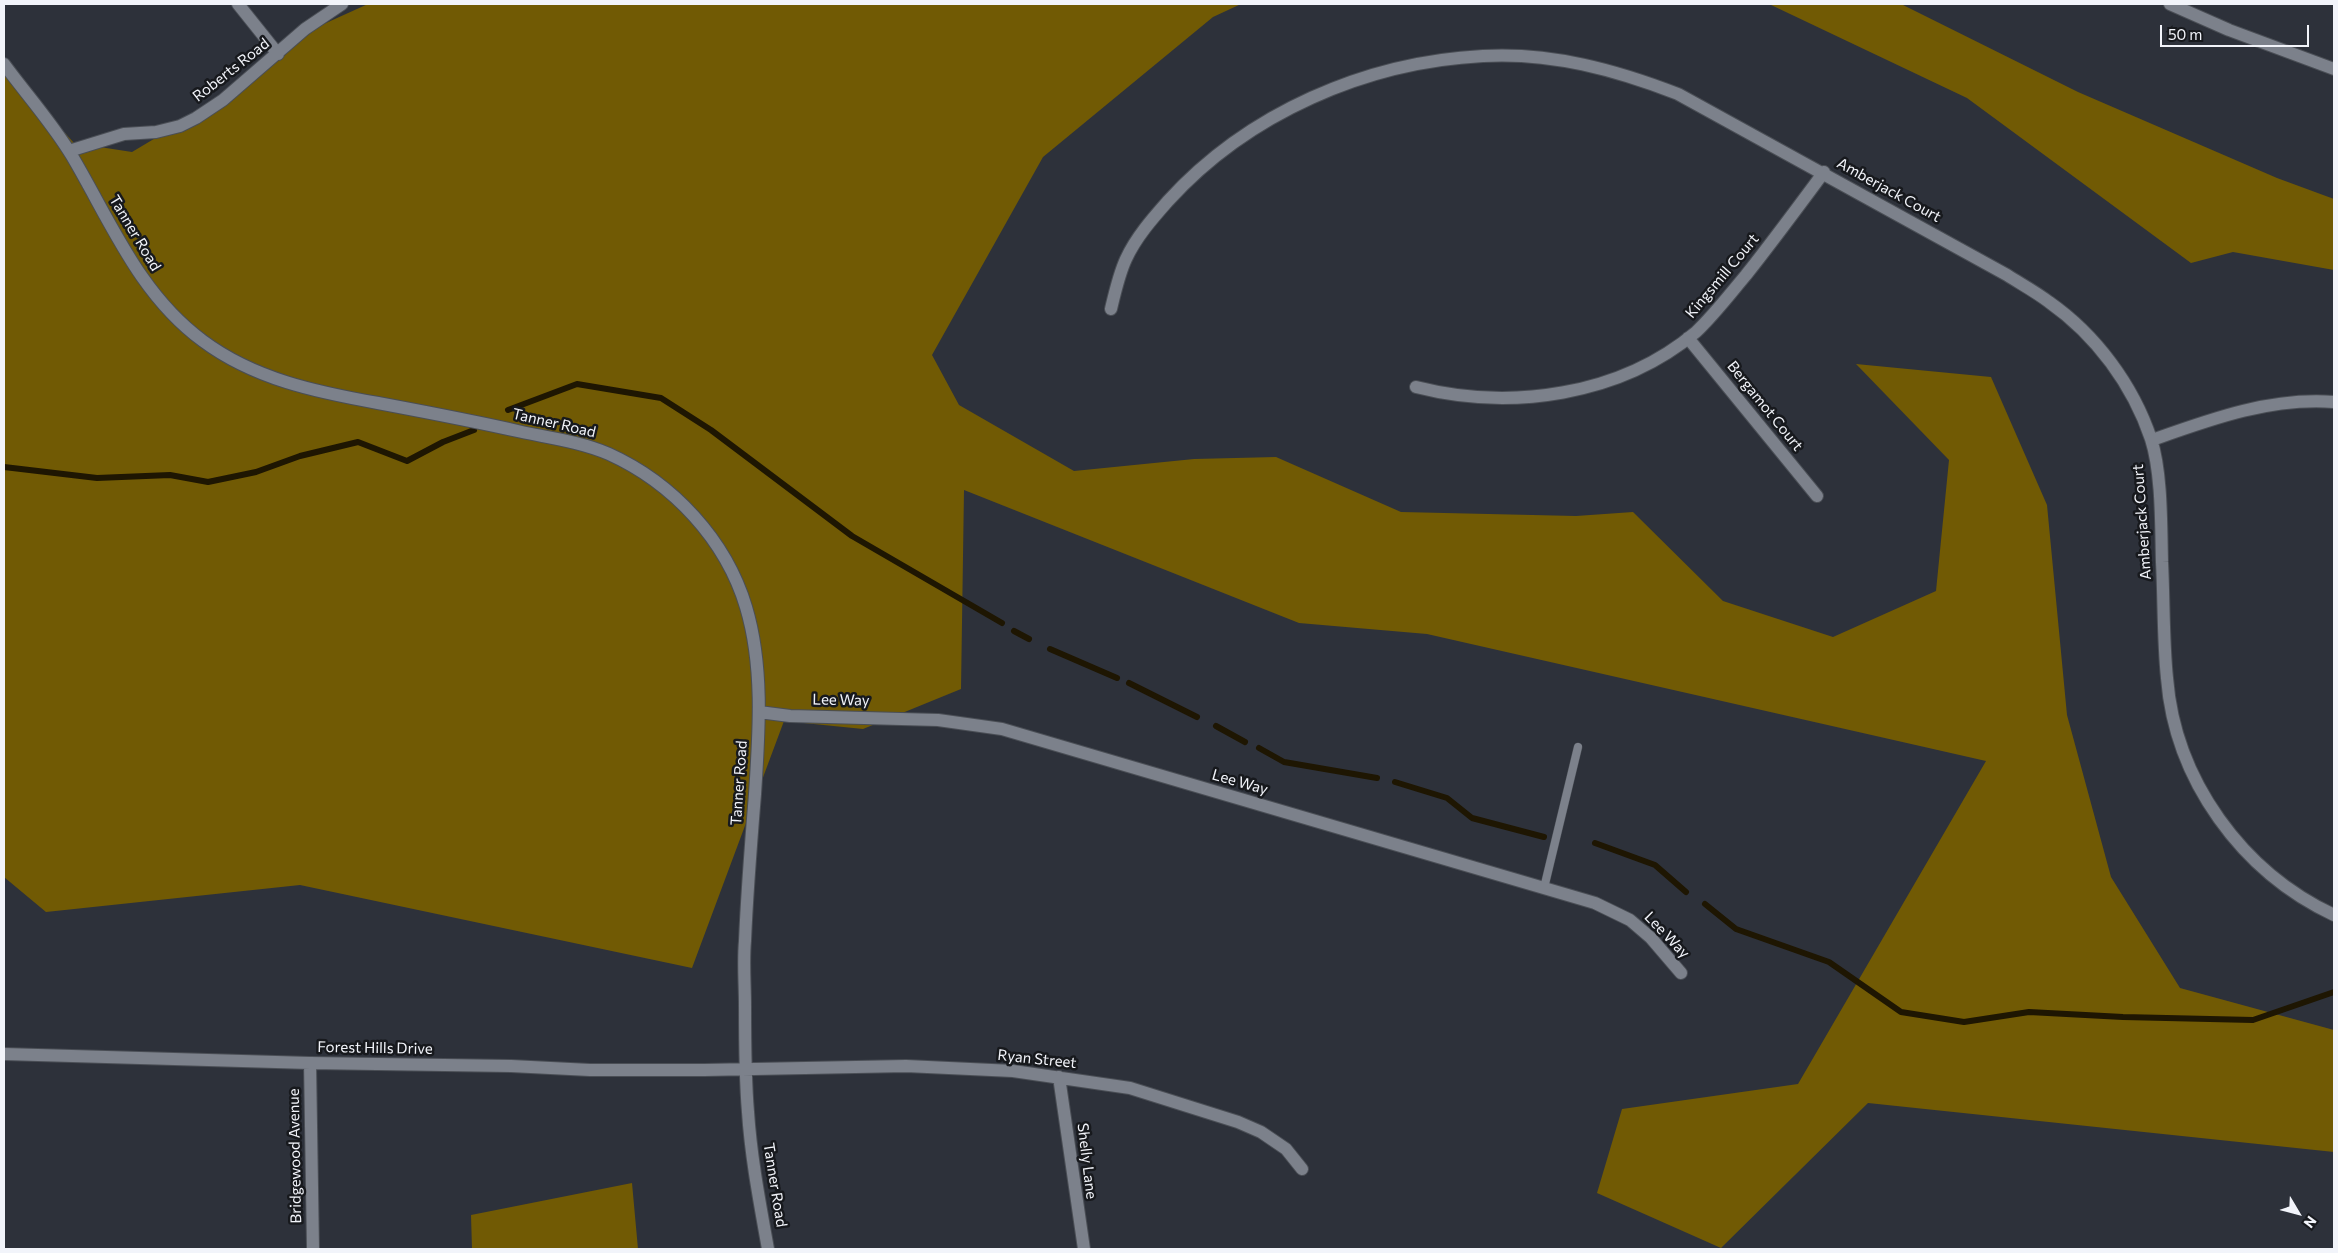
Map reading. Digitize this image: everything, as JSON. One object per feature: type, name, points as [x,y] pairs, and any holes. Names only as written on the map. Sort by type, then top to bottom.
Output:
[{"type":"street","points":[[238,4],[278,54]]},
{"type":"street","name":"Roberts Road","points":[[69,151],[124,134],[156,132],[180,126],[196,118],[223,100],[305,29],[342,4]]},
{"type":"street","points":[[2170,4],[2229,30],[2334,69]]},
{"type":"street","name":"Amberjack Court","points":[[1111,309],[1126,258],[1150,221],[1181,188],[1212,160],[1276,116],[1349,82],[1421,64],[1484,56],[1530,56],[1574,62],[1628,75],[1678,94],[1824,172],[2007,275],[2051,303],[2105,353],[2134,400],[2152,440],[2160,502],[2166,679],[2173,718],[2185,757],[2209,803],[2238,844],[2274,878],[2334,916]]},
{"type":"street","name":"Tanner Road","points":[[4,64],[69,151],[128,258],[150,290],[174,317],[202,340],[231,359],[270,378],[340,396],[459,418],[583,445],[609,454],[633,466],[662,486],[685,506],[703,526],[721,551],[738,586],[751,627],[757,676],[759,712],[744,946],[746,1068],[748,1114],[768,1249]]},
{"type":"street","name":"Kingsmill Court","points":[[1416,387],[1472,398],[1519,398],[1570,392],[1626,373],[1660,357],[1688,338],[1727,298],[1824,172]]},
{"type":"street","name":"Bergamot Court","points":[[1688,338],[1817,496]]},
{"type":"street","points":[[2152,440],[2204,421],[2246,409],[2288,402],[2334,402]]},
{"type":"street","name":"Lee Way","points":[[759,712],[790,716],[856,716],[938,720],[1002,729],[1595,904],[1630,920],[1651,938],[1682,973]]},
{"type":"street","name":"Forest Hills Drive","points":[[4,1054],[310,1063],[511,1066],[590,1070],[746,1068]]},
{"type":"street","name":"Bridgewood Avenue","points":[[310,1063],[313,1249]]},
{"type":"street","name":"Ryan Street","points":[[746,1068],[906,1066],[1013,1071],[1130,1088],[1238,1122],[1260,1132],[1286,1149],[1302,1169]]},
{"type":"street","name":"Shelly Lane","points":[[1058,1077],[1084,1249]]},
{"type":"lane","points":[[1544,888],[1578,747]]},
{"type":"shaded area","points":[[368,4],[1241,4],[1213,17],[1043,157],[932,355],[959,405],[1074,471],[1194,459],[1276,457],[1401,512],[1576,516],[1633,512],[1723,601],[1833,637],[1936,591],[1949,460],[1856,364],[1991,377],[2047,505],[2067,715],[2111,877],[2180,988],[2334,1030],[2334,1152],[1868,1103],[1721,1248],[1597,1193],[1622,1109],[1798,1084],[1986,761],[1427,634],[1299,623],[964,490],[961,689],[863,729],[784,721],[692,968],[300,885],[46,912],[4,877],[4,65],[74,143],[132,152],[246,84],[284,42]]},
{"type":"shaded area","points":[[1769,4],[1901,4],[2078,92],[2277,178],[2334,199],[2334,270],[2233,252],[2191,263],[1967,98]]},
{"type":"shaded area","points":[[632,1183],[638,1249],[472,1249],[471,1215]]},
{"type":"waterway","points":[[508,410],[577,384],[661,398],[711,430],[852,536],[1002,623]]},
{"type":"waterway","points":[[4,467],[97,478],[170,475],[208,482],[256,472],[300,456],[358,442],[407,461],[443,442],[474,430]]},
{"type":"waterway","points":[[1014,631],[1029,639]]},
{"type":"waterway","points":[[1050,649],[1117,678]]},
{"type":"waterway","points":[[1129,683],[1197,717]]},
{"type":"waterway","points":[[1216,726],[1245,742]]},
{"type":"waterway","points":[[1259,748],[1284,762],[1377,778]]},
{"type":"waterway","points":[[1395,782],[1447,798],[1472,818],[1544,837]]},
{"type":"waterway","points":[[1595,843],[1655,865],[1686,892]]},
{"type":"waterway","points":[[1705,904],[1736,929],[1829,962],[1901,1012],[1964,1022],[2029,1012],[2123,1017],[2253,1020],[2334,992]]}]
